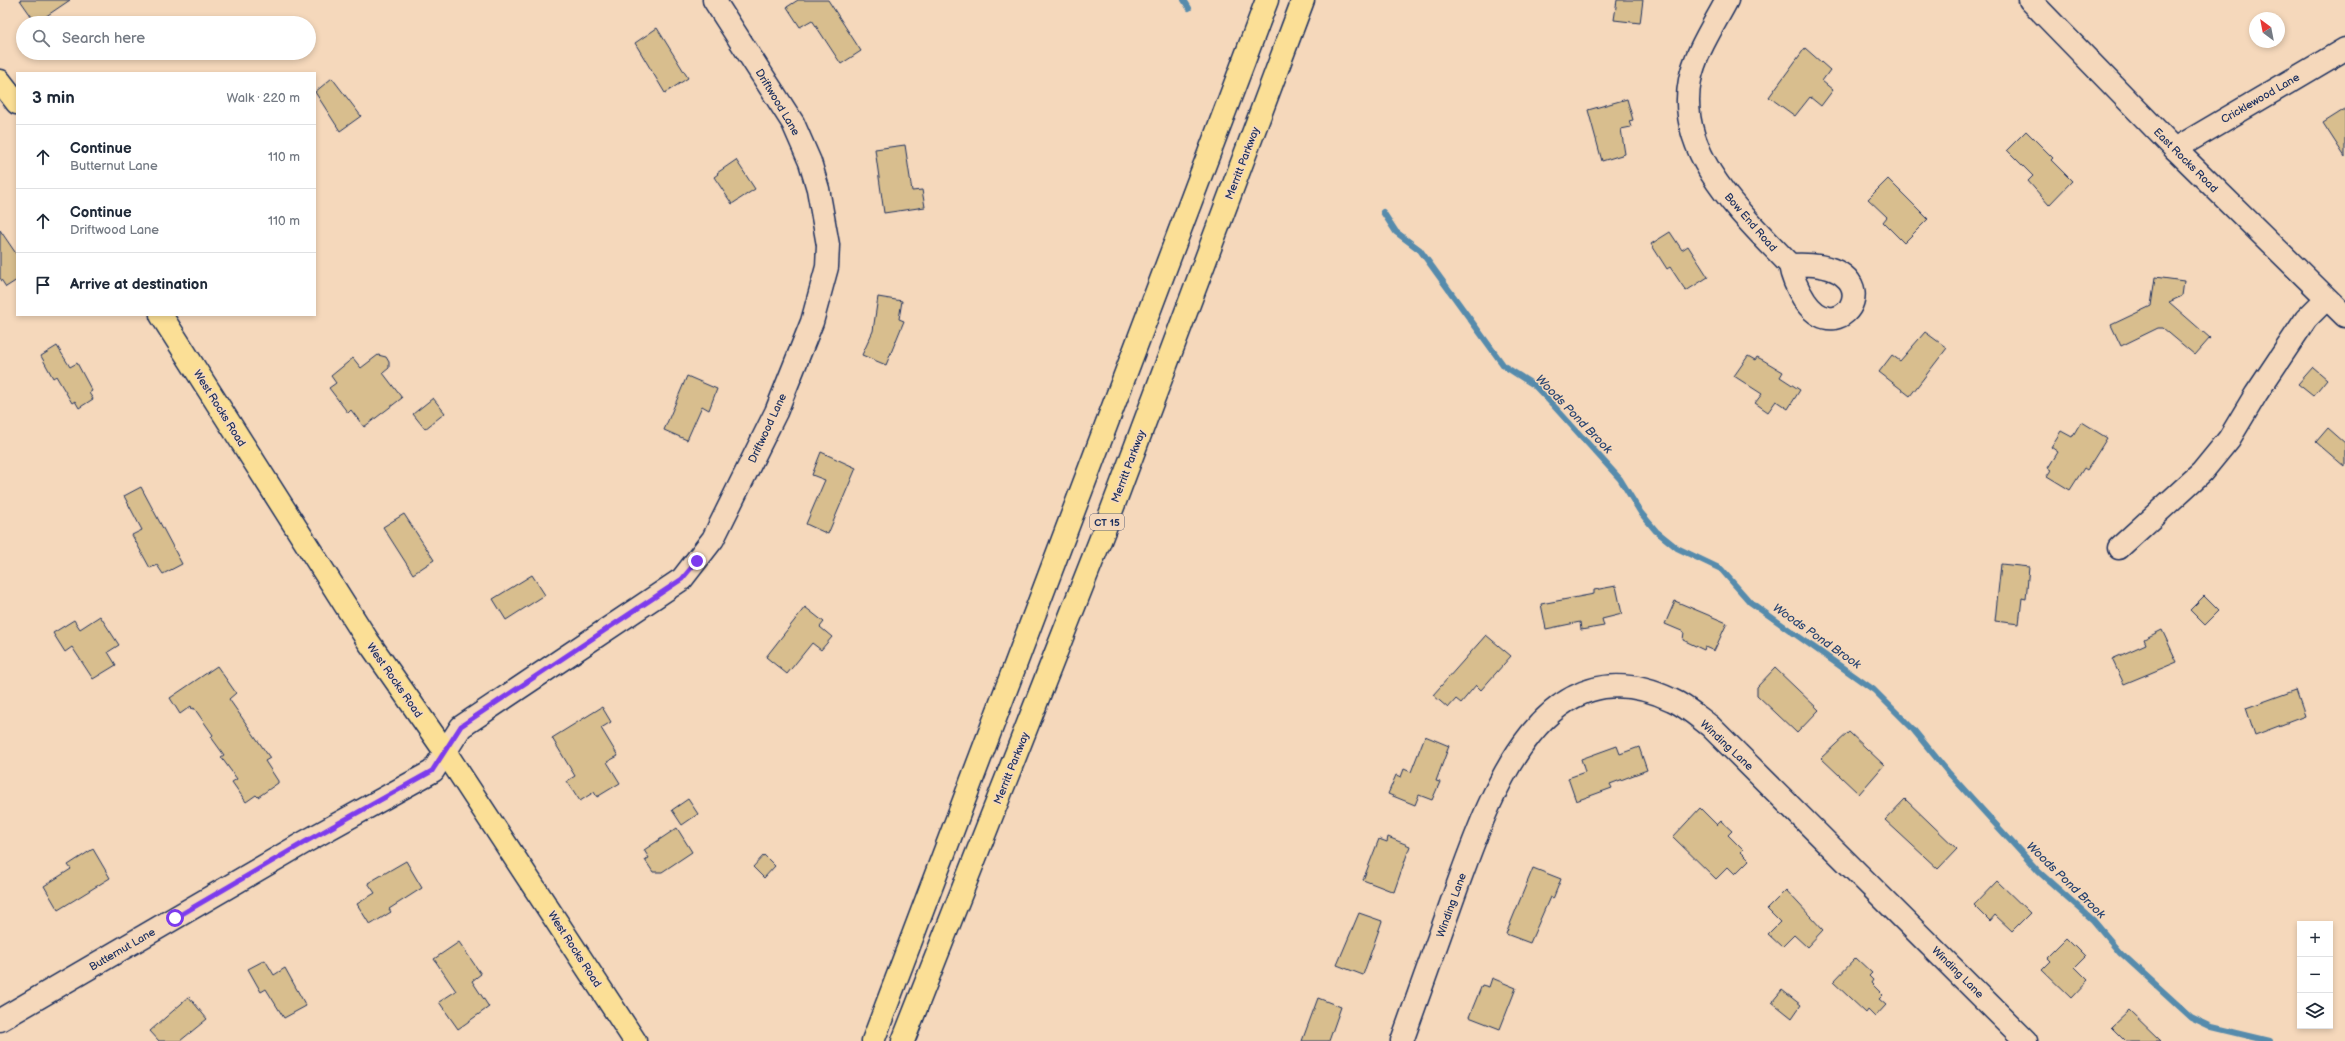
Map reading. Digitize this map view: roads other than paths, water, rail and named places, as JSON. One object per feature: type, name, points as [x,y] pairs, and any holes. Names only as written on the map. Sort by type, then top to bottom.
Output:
[{"type":"main road","points":[[873,1041],[1266,0]]},
{"type":"main road","name":"Merritt Parkway","points":[[903,1041],[1105,528],[1303,0]]},
{"type":"main road","points":[[0,81],[16,102]]},
{"type":"main road","name":"West Rocks Road","points":[[162,316],[368,641],[444,750],[635,1041]]},
{"type":"street","name":"Driftwood Lane","points":[[444,750],[461,726],[682,579],[713,539],[776,412],[812,322],[827,267],[828,245],[818,189],[812,169],[793,124],[714,0]]},
{"type":"street","name":"Bow End Road","points":[[1726,0],[1690,79],[1687,100],[1689,118],[1701,154],[1711,173],[1739,211],[1790,265]]},
{"type":"street","name":"East Rocks Road","points":[[2030,0],[2175,149],[2345,316]]},
{"type":"street","name":"Cricklewood Lane","points":[[2175,149],[2345,49]]},
{"type":"street","points":[[2119,548],[2202,472],[2229,439],[2256,394],[2306,319],[2326,299]]},
{"type":"street","name":"Winding Lane","points":[[1402,1041],[1490,800],[1512,761],[1529,735],[1545,717],[1560,706],[1579,695],[1599,688],[1624,686],[1650,691],[1673,700],[1710,726],[2026,1041]]},
{"type":"street","name":"Butternut Lane","points":[[0,1020],[305,842],[432,771],[444,750]]},
{"type":"waterway","name":"Woods Pond Brook","points":[[1184,0],[1189,8]]},
{"type":"waterway","name":"Woods Pond Brook","points":[[1383,212],[1396,232],[1420,250],[1504,366],[1534,385],[1553,405],[1620,479],[1641,513],[1656,531],[1677,548],[1721,569],[1750,602],[1874,690],[1912,728],[1948,772],[2039,872],[2093,920],[2120,952],[2191,1017],[2212,1027],[2270,1041]]}]
